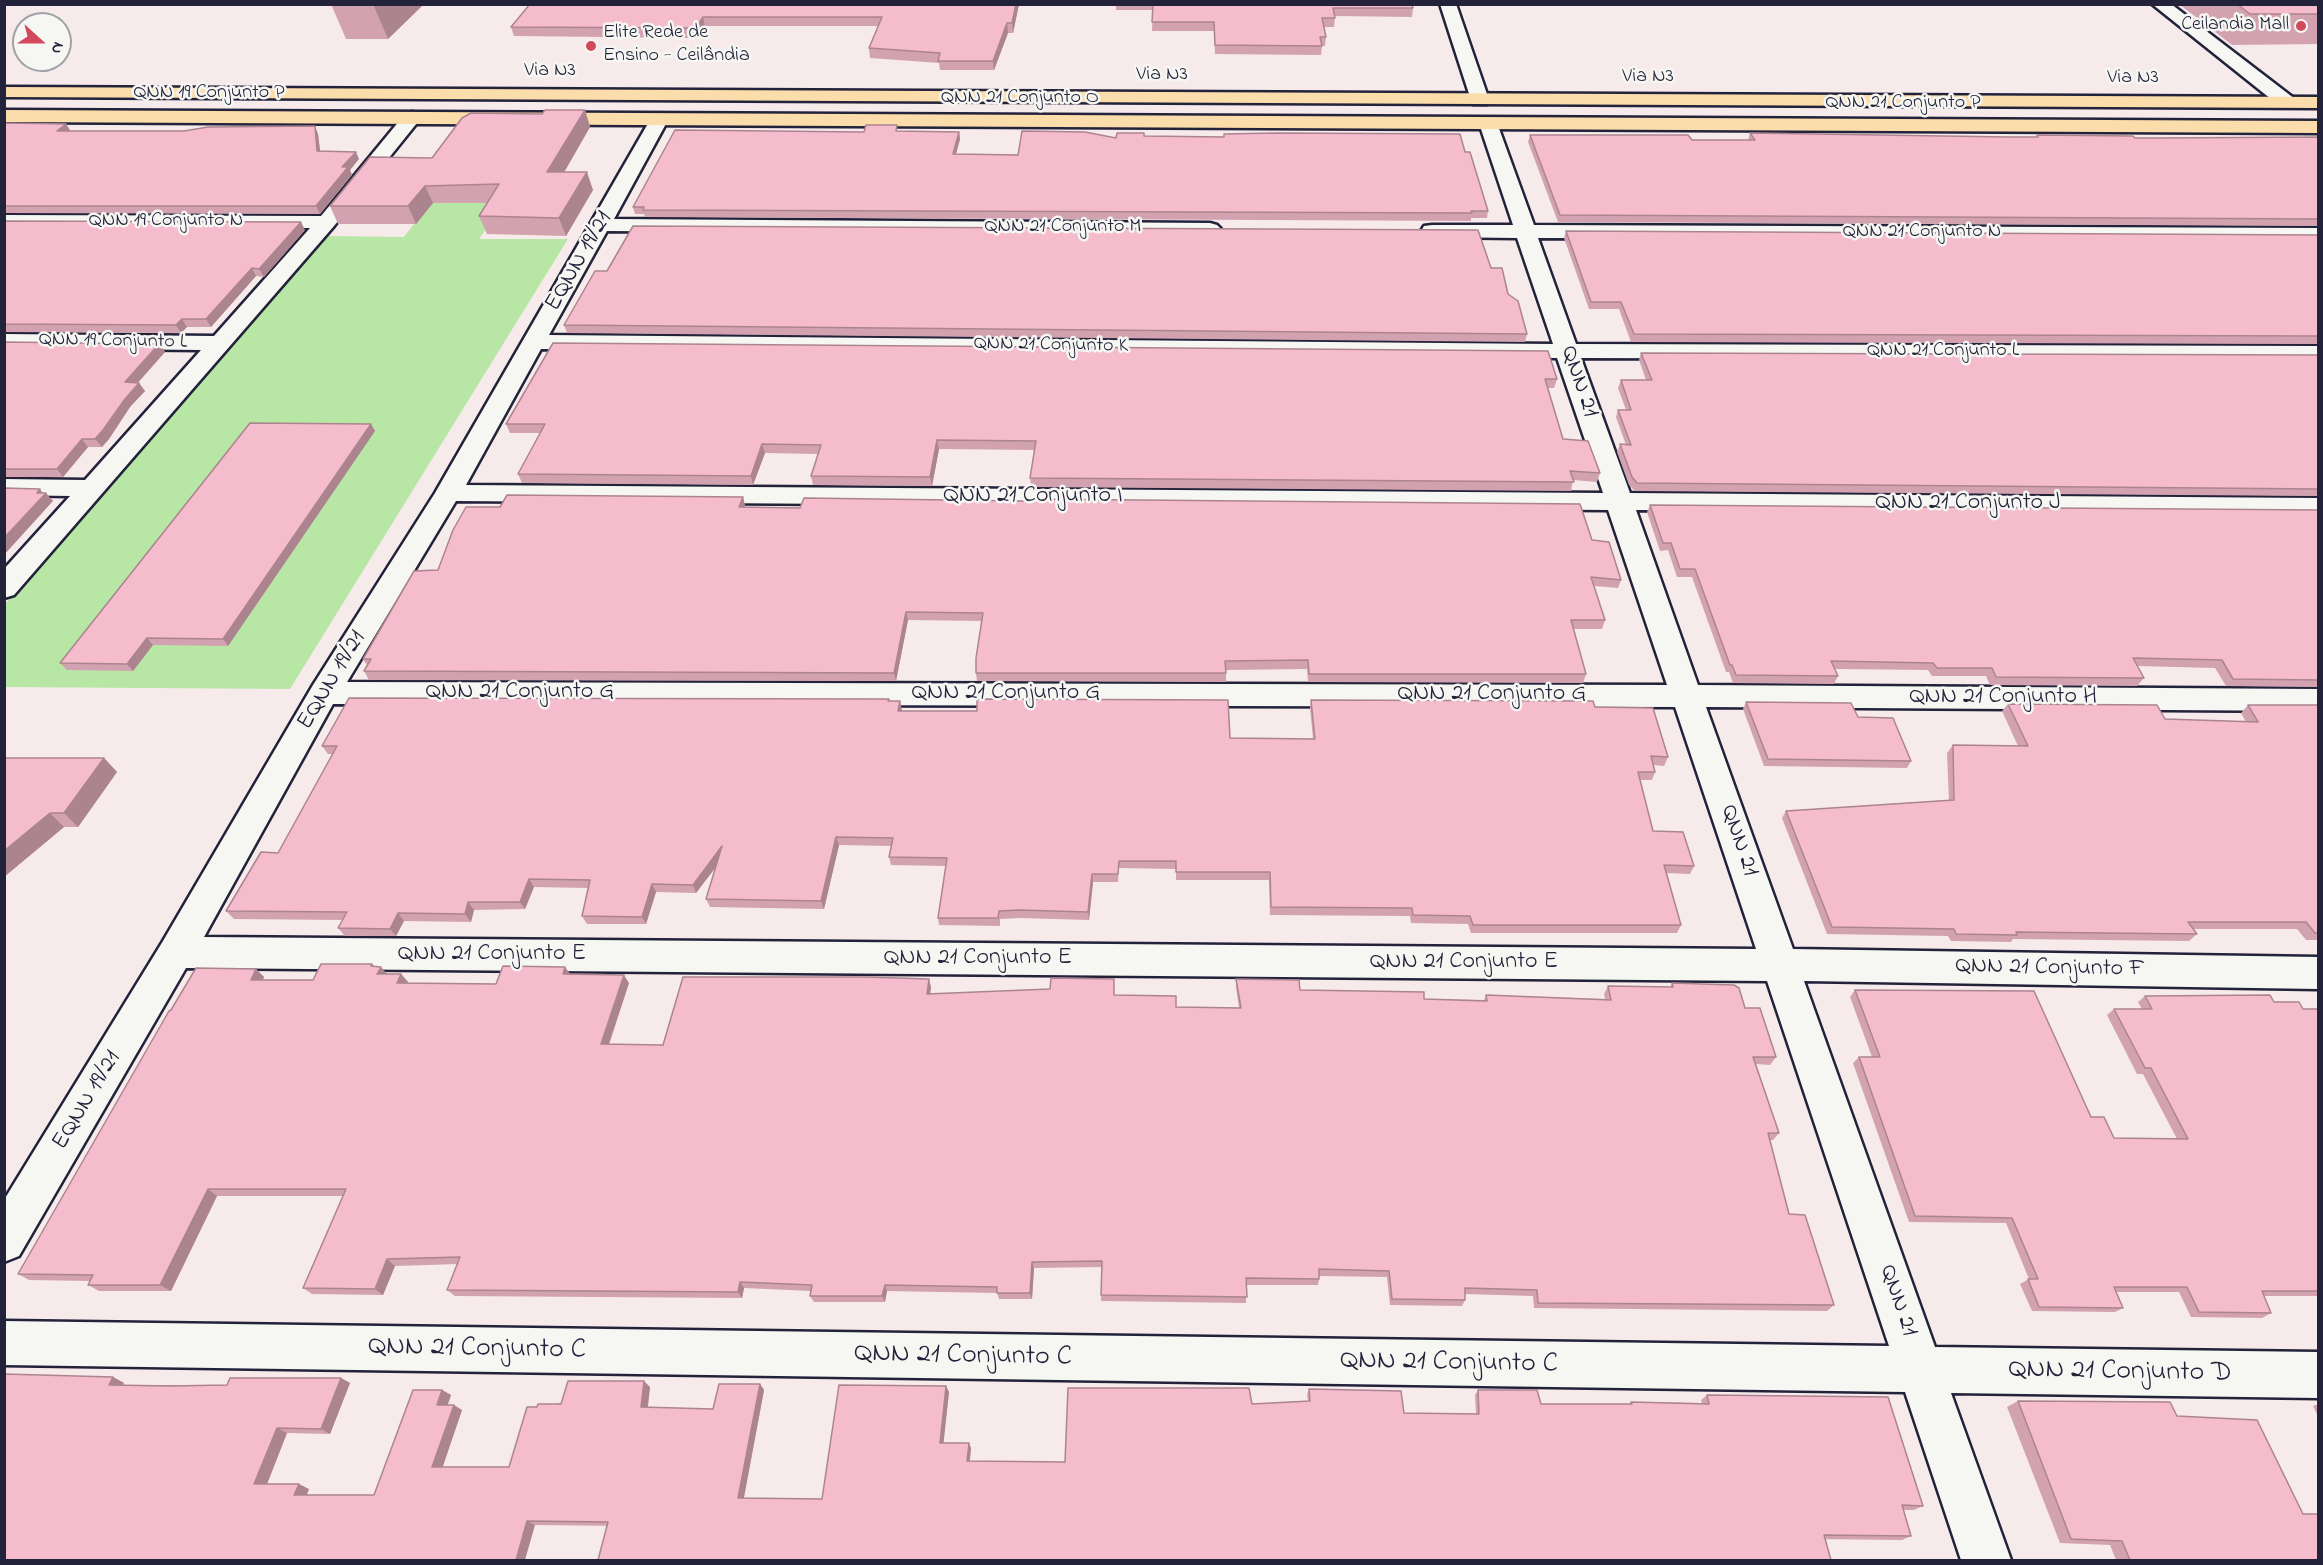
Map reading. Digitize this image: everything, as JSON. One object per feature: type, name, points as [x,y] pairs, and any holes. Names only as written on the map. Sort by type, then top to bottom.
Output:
[{"type":"main road","name":"Via N3","points":[[4,92],[1331,99],[1484,111],[1963,102],[2319,103]]},
{"type":"main road","points":[[4,111],[50,111],[67,108],[84,100],[83,95],[74,93]]},
{"type":"main road","points":[[113,116],[103,114],[101,109],[110,103],[127,99],[249,100],[360,94]]},
{"type":"main road","points":[[670,120],[753,113],[1054,115],[1070,108],[1068,102],[1052,98]]},
{"type":"main road","points":[[1120,122],[1102,115],[1103,112],[1110,106],[1124,104],[1250,105],[1331,99]]},
{"type":"main road","points":[[2044,127],[2023,120],[2019,117],[2019,112],[2028,109],[2121,109],[2195,101]]},
{"type":"main road","points":[[1750,125],[1843,119],[1976,119],[1987,117],[1989,114],[1984,107],[1963,102]]},
{"type":"main road","name":"QNN 21 Conjunto O","points":[[670,120],[1120,122],[1484,111]]},
{"type":"main road","name":"QNN 21 Conjunto P","points":[[1484,111],[1750,125],[2319,127]]},
{"type":"main road","name":"QNN 19 Conjunto P","points":[[4,116],[412,118]]},
{"type":"main road","name":"Via N3","points":[[412,118],[670,120]]},
{"type":"street","name":"QNN 21","points":[[1448,4],[1986,1560]]},
{"type":"street","points":[[2160,4],[2288,103]]},
{"type":"street","points":[[4,588],[222,343],[327,222],[412,118]]},
{"type":"street","name":"EQNN 19/21","points":[[4,1241],[176,952],[324,693],[448,493],[602,225],[670,120]]},
{"type":"street","name":"QNN 19 Conjunto N","points":[[4,221],[327,222]]},
{"type":"street","name":"QNN 21 Conjunto M","points":[[602,225],[1225,229]]},
{"type":"street","points":[[1417,230],[1525,231]]},
{"type":"street","name":"QNN 21 Conjunto N","points":[[1525,231],[2319,234]]},
{"type":"street","name":"QNN 19 Conjunto L","points":[[4,341],[222,343]]},
{"type":"street","name":"QNN 21 Conjunto K","points":[[534,342],[1568,351]]},
{"type":"street","name":"QNN 21 Conjunto L","points":[[1568,351],[2319,353]]},
{"type":"street","points":[[4,487],[92,488]]},
{"type":"street","name":"QNN 21 Conjunto I","points":[[448,493],[1618,501]]},
{"type":"street","name":"QNN 21 Conjunto J","points":[[1618,501],[2319,506]]},
{"type":"street","name":"QNN 21 Conjunto G","points":[[324,693],[1688,696]]},
{"type":"street","name":"QNN 21 Conjunto H","points":[[1688,696],[2319,700]]},
{"type":"street","name":"QNN 21 Conjunto E","points":[[176,952],[1780,966]]},
{"type":"street","name":"QNN 21 Conjunto F","points":[[1780,966],[2319,973]]},
{"type":"street","name":"QNN 21 Conjunto C","points":[[4,1343],[1922,1371]]},
{"type":"street","name":"QNN 21 Conjunto D","points":[[1922,1371],[2319,1375]]},
{"type":"green space","points":[[431,202],[505,202],[479,239],[568,239],[290,689],[5,687],[5,604],[323,236],[404,237]]},
{"type":"building","points":[[530,4],[1016,4],[1012,23],[1007,23],[993,61],[938,61],[940,53],[869,48],[882,17],[703,17],[696,28],[511,27]]},
{"type":"building","points":[[1153,4],[1412,4],[1413,8],[1333,8],[1335,18],[1322,18],[1326,37],[1320,37],[1322,46],[1215,45],[1214,22],[1152,22]]},
{"type":"building","points":[[2237,4],[2319,4],[2319,14],[2250,14]]},
{"type":"building","points":[[545,110],[585,110],[547,172],[587,172],[559,218],[479,216],[499,184],[425,186],[408,206],[330,206],[370,157],[432,158],[462,118],[471,113],[542,114]]},
{"type":"building","points":[[4,123],[66,124],[57,131],[184,131],[208,127],[315,126],[317,151],[356,152],[342,167],[348,167],[316,206],[4,206]]},
{"type":"building","points":[[866,125],[897,125],[896,131],[959,132],[953,154],[1018,155],[1022,131],[1085,132],[1116,138],[1117,133],[1144,133],[1144,136],[1224,137],[1224,134],[1276,133],[1460,134],[1465,152],[1470,152],[1488,211],[1471,211],[1472,213],[643,210],[644,207],[633,207],[675,130],[864,132]]},
{"type":"building","points":[[1750,133],[2008,137],[2133,136],[2135,138],[2319,137],[2319,219],[1560,215],[1530,135],[1688,135],[1692,140],[1755,140]]},
{"type":"building","points":[[4,221],[301,222],[259,269],[252,268],[206,319],[182,319],[176,325],[4,324]]},
{"type":"building","points":[[633,226],[1478,230],[1491,268],[1502,268],[1508,294],[1518,301],[1527,334],[564,325],[595,271],[607,271]]},
{"type":"building","points":[[1566,231],[2319,235],[2319,336],[1634,334],[1621,302],[1591,302]]},
{"type":"building","points":[[4,342],[159,344],[125,382],[139,383],[95,439],[82,439],[57,469],[4,469]]},
{"type":"building","points":[[553,343],[1548,351],[1557,379],[1545,379],[1563,439],[1588,441],[1600,473],[1570,471],[1574,482],[1030,478],[1036,441],[937,440],[930,477],[811,476],[821,445],[762,444],[751,476],[518,474],[545,424],[506,424]]},
{"type":"building","points":[[1641,353],[2319,355],[2319,489],[1637,483],[1632,477],[1620,444],[1631,445],[1618,410],[1631,410],[1621,380],[1652,380]]},
{"type":"building","points":[[250,423],[371,424],[223,639],[147,638],[127,664],[60,663]]},
{"type":"building","points":[[4,488],[40,489],[37,493],[46,493],[4,538]]},
{"type":"building","points":[[507,495],[743,497],[739,507],[800,508],[804,498],[1580,504],[1592,540],[1609,542],[1621,580],[1591,577],[1605,620],[1571,620],[1586,674],[1309,674],[1308,660],[1225,661],[1226,673],[976,673],[983,613],[906,612],[894,673],[364,671],[371,659],[363,659],[414,571],[438,570],[453,530],[466,507],[500,507]]},
{"type":"building","points":[[1650,505],[2319,510],[2319,680],[2233,679],[2222,660],[2133,658],[2144,678],[1996,677],[1992,668],[1937,668],[1933,663],[1831,661],[1838,676],[1736,675],[1730,665],[1695,569],[1680,569],[1671,543],[1663,543]]},
{"type":"building","points":[[349,698],[889,699],[888,701],[900,701],[898,711],[977,711],[977,699],[1228,700],[1230,738],[1315,739],[1311,700],[1593,701],[1595,707],[1653,708],[1668,757],[1651,756],[1655,772],[1638,772],[1653,831],[1683,832],[1694,866],[1664,865],[1681,925],[1473,925],[1470,916],[1413,915],[1412,908],[1271,907],[1270,872],[1176,872],[1176,861],[1119,861],[1118,874],[1092,874],[1088,912],[1019,910],[999,911],[998,918],[938,918],[947,858],[889,857],[893,838],[836,837],[821,901],[706,899],[722,846],[693,885],[652,884],[642,917],[582,916],[590,880],[529,879],[520,902],[468,902],[465,914],[398,913],[390,929],[338,928],[347,912],[226,911],[261,852],[278,853],[337,746],[322,746]]},
{"type":"building","points":[[1746,702],[1851,703],[1858,717],[1893,718],[1911,761],[1768,759]]},
{"type":"building","points":[[2008,704],[2157,705],[2165,719],[2258,722],[2248,705],[2319,705],[2319,933],[2315,933],[2306,922],[2188,922],[2197,934],[2016,932],[2017,935],[1956,934],[1954,929],[1832,927],[1786,811],[1954,800],[1953,745],[2028,746]]},
{"type":"building","points":[[4,758],[104,758],[64,813],[50,813],[4,851]]},
{"type":"building","points":[[321,964],[372,964],[371,966],[381,967],[377,974],[401,974],[397,983],[496,984],[503,966],[565,967],[563,974],[624,975],[601,1044],[663,1045],[683,977],[929,979],[927,994],[1050,989],[1051,978],[1114,979],[1114,995],[1176,996],[1176,1007],[1241,1008],[1236,979],[1299,980],[1300,990],[1424,992],[1424,999],[1487,1001],[1486,995],[1611,1000],[1608,986],[1673,987],[1672,983],[1734,985],[1739,988],[1745,1008],[1760,1008],[1776,1057],[1753,1057],[1779,1133],[1768,1133],[1789,1214],[1805,1215],[1834,1305],[1538,1303],[1537,1290],[1465,1288],[1465,1300],[1392,1299],[1389,1271],[1319,1269],[1319,1279],[1246,1278],[1247,1297],[1101,1295],[1102,1261],[1032,1262],[1030,1293],[997,1293],[997,1287],[885,1285],[882,1296],[810,1296],[812,1285],[740,1282],[738,1292],[447,1290],[460,1257],[387,1259],[375,1289],[303,1288],[346,1189],[208,1189],[160,1285],[88,1285],[93,1275],[18,1274],[196,968],[256,969],[251,980],[313,980]]},
{"type":"building","points":[[1855,990],[2034,991],[2091,1117],[2104,1117],[2114,1138],[2188,1139],[2151,1068],[2145,1068],[2114,1009],[2152,1009],[2145,996],[2270,995],[2274,1002],[2299,1002],[2303,1009],[2319,1009],[2319,1291],[2262,1291],[2271,1313],[2199,1312],[2187,1287],[2114,1287],[2123,1308],[2039,1307],[2028,1279],[2038,1279],[2012,1218],[1915,1216],[1859,1057],[1880,1057]]},
{"type":"building","points":[[4,1374],[113,1377],[109,1385],[170,1386],[227,1385],[230,1378],[341,1378],[321,1429],[277,1428],[254,1484],[299,1484],[294,1495],[374,1495],[413,1390],[442,1390],[437,1405],[454,1405],[432,1467],[509,1467],[527,1407],[537,1407],[538,1404],[561,1404],[568,1381],[644,1381],[641,1407],[713,1409],[719,1384],[760,1384],[738,1498],[822,1499],[839,1385],[946,1386],[940,1443],[969,1443],[967,1461],[1065,1462],[1068,1388],[1249,1388],[1252,1404],[1310,1401],[1309,1389],[1401,1391],[1404,1413],[1479,1414],[1478,1390],[1537,1390],[1541,1404],[1632,1404],[1631,1402],[1709,1404],[1707,1395],[1888,1397],[1923,1506],[1902,1505],[1911,1536],[1824,1535],[1831,1560],[598,1560],[608,1522],[527,1521],[516,1560],[4,1560]]},
{"type":"building","points":[[2018,1401],[2170,1402],[2177,1416],[2257,1420],[2303,1514],[2319,1514],[2319,1560],[2130,1560],[2122,1541],[2071,1539]]},
{"type":"place","name":"Ceilandia Mall","points":[[2301,26]]},
{"type":"place","name":"Elite Rede de Ensino - Ceilândia","points":[[591,46]]}]
